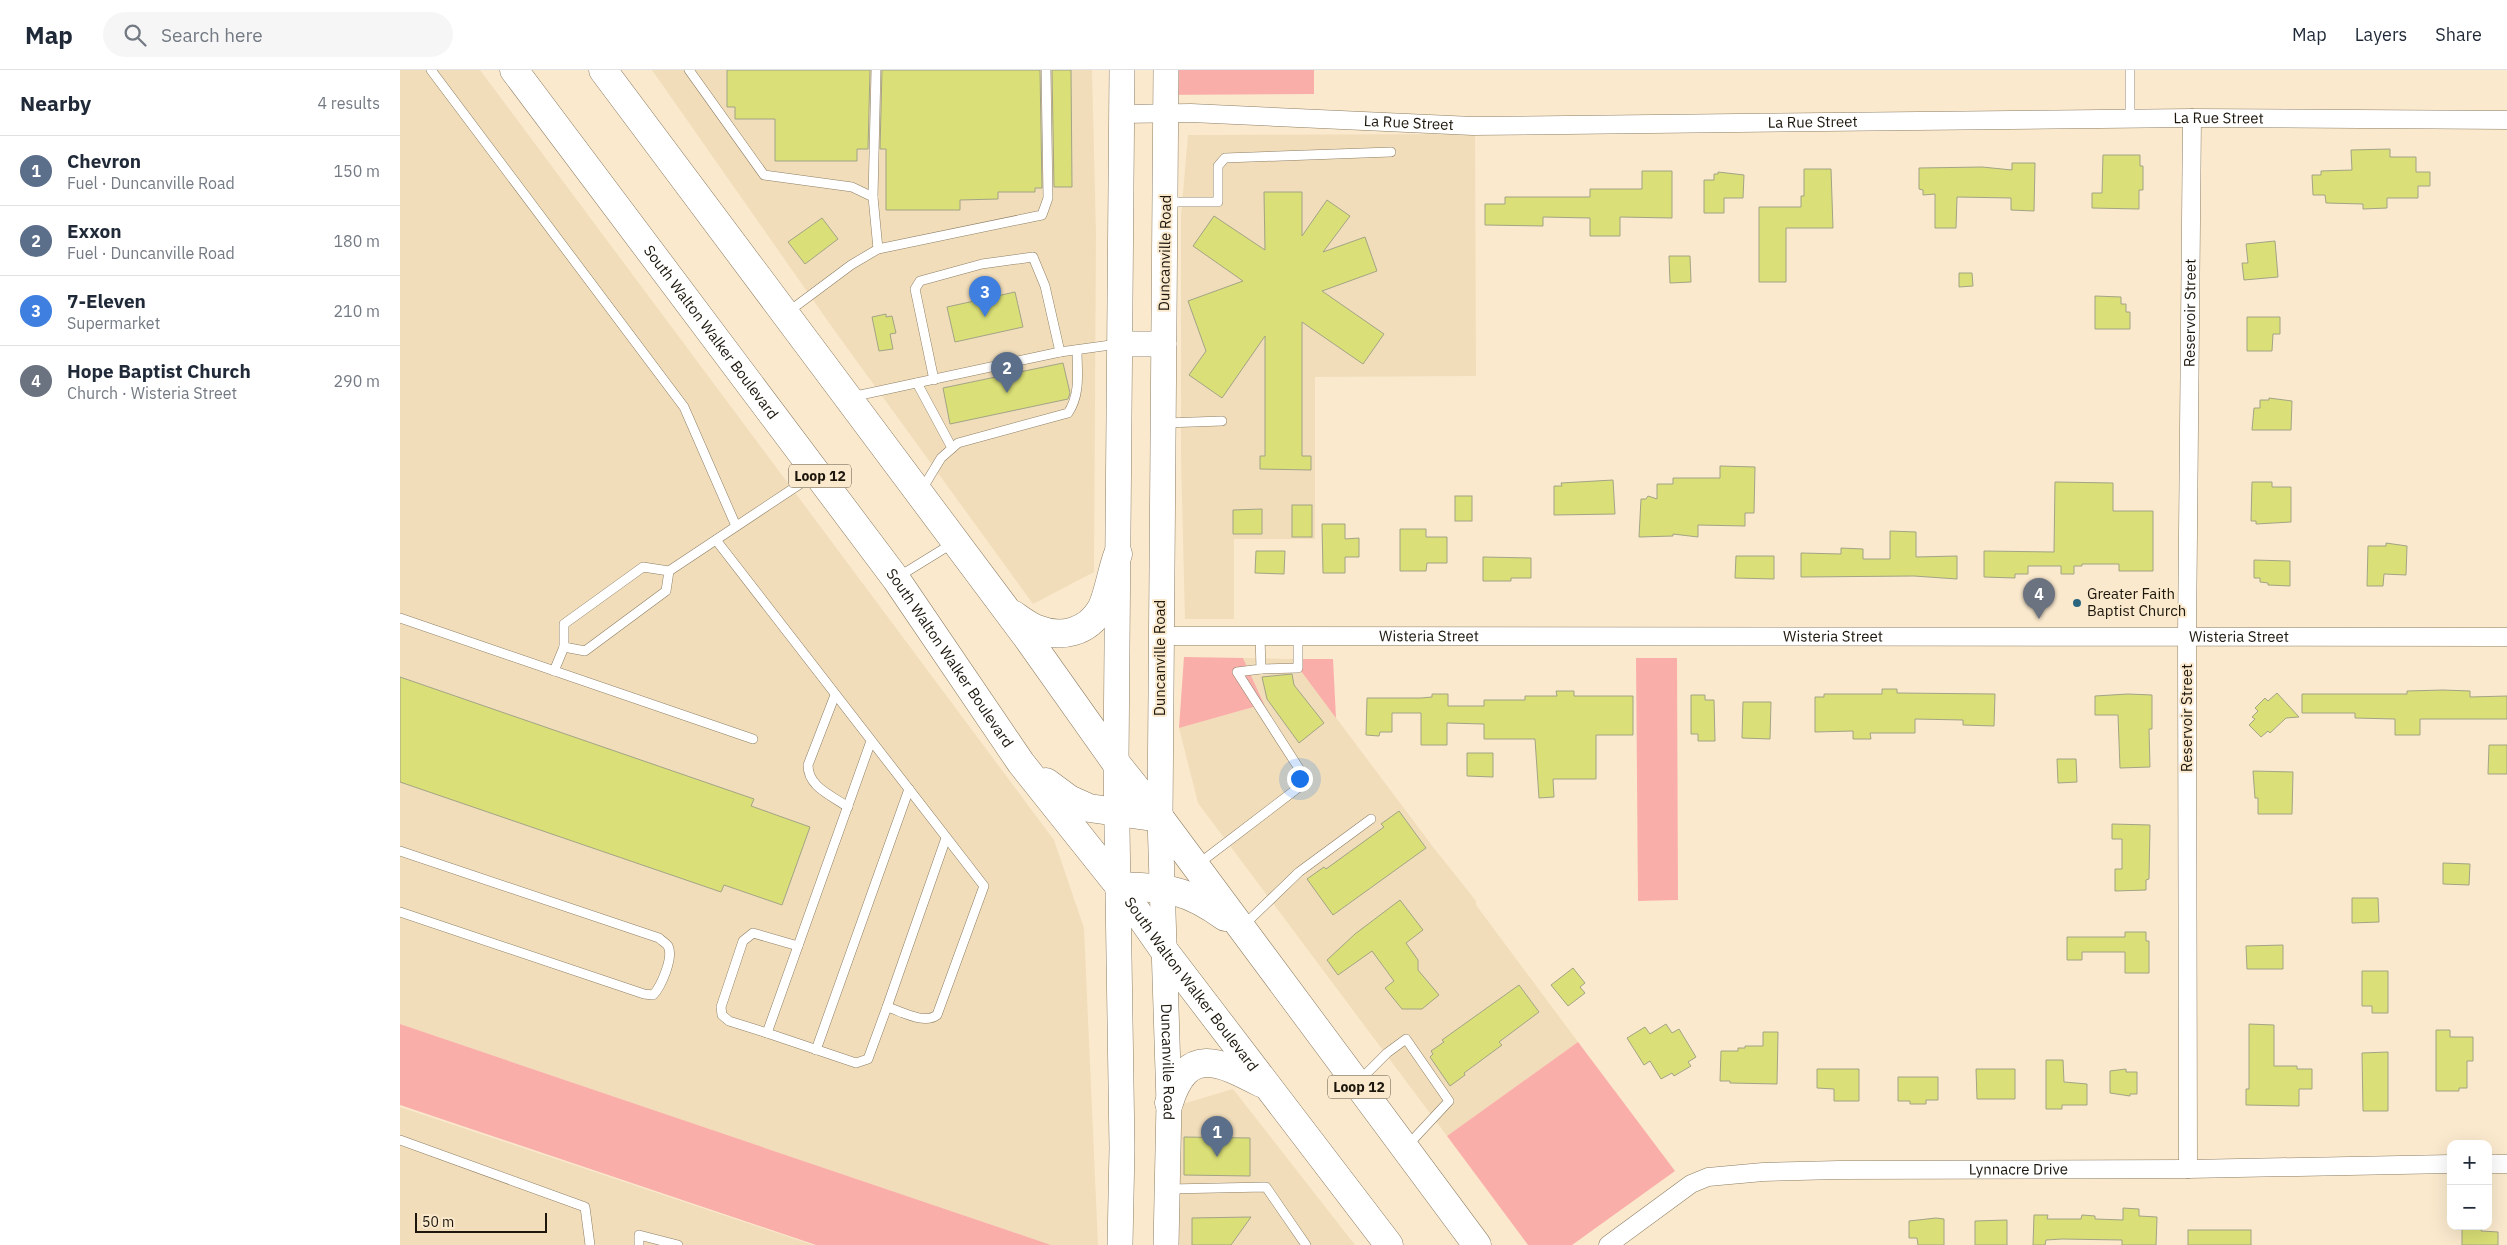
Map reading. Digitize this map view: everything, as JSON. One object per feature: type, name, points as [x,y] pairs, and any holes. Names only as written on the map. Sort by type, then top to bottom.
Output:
[{"type":"main road","name":"South Walton Walker Boulevard","points":[[514,70],[896,579],[1021,763],[1119,886],[1163,949],[1389,1245]]},
{"type":"main road","name":"Loop 12","points":[[603,70],[1008,612],[1116,763],[1160,818],[1477,1245]]},
{"type":"main road","points":[[1120,1245],[1122,1148],[1116,763],[1122,70]]},
{"type":"main road","name":"Duncanville Road","points":[[1166,70],[1160,636],[1160,818],[1169,1103],[1166,1245]]},
{"type":"main road","points":[[1120,344],[1164,344]]},
{"type":"main road","points":[[1008,612],[1037,629],[1057,633],[1077,631],[1092,621],[1101,608],[1118,554]]},
{"type":"main road","points":[[1021,763],[1069,799],[1089,808],[1160,818]]},
{"type":"main road","points":[[1119,886],[1162,888],[1183,892],[1203,902],[1240,928]]},
{"type":"main road","points":[[1169,1103],[1176,1082],[1188,1068],[1207,1063],[1227,1065],[1270,1088]]},
{"type":"street","name":"La Rue Street","points":[[1121,114],[1166,113],[1473,126],[2130,118],[2507,120]]},
{"type":"street","name":"Reservoir Street","points":[[2188,1169],[2186,637],[2192,118]]},
{"type":"street","name":"Wisteria Street","points":[[1160,636],[2507,637]]},
{"type":"street","name":"Lynnacre Drive","points":[[1608,1245],[1691,1184],[1708,1177],[1763,1172],[1839,1170],[2188,1169],[2447,1164]]},
{"type":"street","points":[[2492,1164],[2507,1164]]},
{"type":"lane","points":[[431,70],[684,407],[736,526]]},
{"type":"lane","points":[[689,70],[764,175],[852,187],[873,197]]},
{"type":"lane","points":[[876,70],[873,197],[878,249]]},
{"type":"lane","points":[[786,313],[878,249],[1042,215],[1048,198],[1046,70]]},
{"type":"lane","points":[[2130,70],[2130,118]]},
{"type":"lane","points":[[1166,202],[1218,202],[1218,166],[1225,158],[1391,152]]},
{"type":"lane","points":[[934,380],[915,289],[920,281],[982,264],[1033,257],[1045,286],[1060,352]]},
{"type":"lane","points":[[848,397],[1060,352],[1120,344]]},
{"type":"lane","points":[[920,494],[941,458],[958,442],[1068,413],[1074,404],[1077,390],[1077,350]]},
{"type":"lane","points":[[916,384],[952,448]]},
{"type":"lane","points":[[1162,423],[1222,421]]},
{"type":"lane","points":[[554,671],[564,647],[564,624],[643,567],[668,571],[817,472]]},
{"type":"lane","points":[[716,540],[984,886],[937,1015],[931,1019],[924,1020],[887,1007]]},
{"type":"lane","points":[[896,579],[955,542]]},
{"type":"lane","points":[[564,647],[585,651],[636,616],[666,591],[668,571]]},
{"type":"lane","points":[[400,618],[753,738]]},
{"type":"lane","points":[[1260,636],[1261,669]]},
{"type":"lane","points":[[1195,866],[1307,781],[1238,672],[1298,668],[1298,636]]},
{"type":"lane","points":[[835,695],[808,765],[808,776],[812,784],[848,807]]},
{"type":"lane","points":[[767,1033],[871,741]]},
{"type":"lane","points":[[816,1050],[908,789]]},
{"type":"lane","points":[[1240,928],[1299,872],[1371,819]]},
{"type":"lane","points":[[798,946],[753,933],[743,941],[721,1008],[722,1015],[729,1021],[856,1063],[863,1063],[868,1059],[946,838]]},
{"type":"lane","points":[[400,851],[659,938],[668,947],[670,956],[660,989],[653,995],[644,994],[400,912]]},
{"type":"lane","points":[[1356,1084],[1387,1053],[1406,1040],[1449,1101],[1405,1148]]},
{"type":"lane","points":[[400,1140],[585,1208],[590,1245]]},
{"type":"lane","points":[[1168,1189],[1266,1188],[1306,1245]]},
{"type":"lane","points":[[639,1245],[639,1235],[678,1245]]},
{"type":"shaded area","points":[[400,70],[480,70],[1054,840],[1084,928],[1098,1245],[1051,1245],[400,1024]]},
{"type":"shaded area","points":[[652,70],[1092,70],[1096,234],[1094,572],[1033,604],[832,327]]},
{"type":"shaded area","points":[[1153,70],[1314,70],[1314,94],[1153,95]]},
{"type":"shaded area","points":[[1475,134],[1476,376],[1315,377],[1315,539],[1234,539],[1234,619],[1185,619],[1181,458],[1181,216],[1188,135]]},
{"type":"shaded area","points":[[1184,657],[1243,658],[1264,704],[1179,728]]},
{"type":"shaded area","points":[[1243,658],[1292,659],[1433,847],[1476,901],[1476,905],[1578,1042],[1447,1136],[1198,803],[1179,728],[1264,704]]},
{"type":"shaded area","points":[[1636,658],[1677,658],[1678,900],[1638,901]]},
{"type":"shaded area","points":[[1292,659],[1333,659],[1336,718]]},
{"type":"shaded area","points":[[400,1024],[1051,1245],[816,1245],[400,1105]]},
{"type":"shaded area","points":[[1578,1042],[1675,1171],[1572,1245],[1528,1245],[1447,1136]]},
{"type":"shaded area","points":[[1233,1089],[1355,1245],[1178,1245],[1179,1105]]},
{"type":"shaded area","points":[[400,1107],[813,1245],[400,1245]]},
{"type":"building","points":[[727,70],[870,70],[868,149],[857,149],[857,161],[775,161],[775,119],[735,119],[735,107],[727,107]]},
{"type":"building","points":[[882,70],[1040,70],[1042,188],[1035,188],[1035,192],[998,192],[998,199],[960,200],[960,210],[886,210],[886,149],[880,149]]},
{"type":"building","points":[[1052,70],[1071,70],[1072,187],[1054,187]]},
{"type":"building","points":[[2390,149],[2390,157],[2416,157],[2416,172],[2430,172],[2430,186],[2418,186],[2418,198],[2387,198],[2387,208],[2363,209],[2363,204],[2326,203],[2325,195],[2313,195],[2312,175],[2321,175],[2321,171],[2352,170],[2351,150]]},
{"type":"building","points":[[2103,155],[2140,155],[2140,166],[2143,166],[2143,190],[2139,190],[2139,209],[2092,208],[2092,193],[2102,193]]},
{"type":"building","points":[[2012,163],[2035,163],[2034,211],[2011,210],[2011,198],[1957,197],[1956,228],[1935,228],[1935,194],[1923,195],[1923,190],[1919,189],[1919,168],[1982,167],[2012,170]]},
{"type":"building","points":[[1804,169],[1831,169],[1833,228],[1786,228],[1786,282],[1759,282],[1759,207],[1801,207],[1801,196],[1804,196]]},
{"type":"building","points":[[1642,171],[1672,171],[1672,218],[1620,217],[1620,236],[1590,236],[1590,218],[1543,217],[1543,226],[1485,225],[1485,204],[1505,204],[1505,197],[1590,197],[1590,189],[1642,189]]},
{"type":"building","points":[[1718,172],[1744,175],[1743,198],[1724,198],[1724,213],[1704,213],[1704,180],[1714,180],[1714,174],[1718,174]]},
{"type":"building","points":[[1264,192],[1302,192],[1302,236],[1327,200],[1350,216],[1323,252],[1365,237],[1377,271],[1322,291],[1384,334],[1363,364],[1302,322],[1302,456],[1311,456],[1311,470],[1260,469],[1260,456],[1265,456],[1265,336],[1222,398],[1189,375],[1206,351],[1188,301],[1243,281],[1193,246],[1214,216],[1265,250]]},
{"type":"building","points":[[822,218],[838,239],[805,264],[788,242]]},
{"type":"building","points":[[2275,241],[2278,277],[2244,280],[2242,263],[2248,263],[2246,244]]},
{"type":"building","points":[[1669,256],[1690,256],[1691,282],[1670,283]]},
{"type":"building","points":[[1959,273],[1972,273],[1973,286],[1959,287]]},
{"type":"building","points":[[1015,292],[1023,327],[955,342],[947,307]]},
{"type":"building","points":[[2095,296],[2121,297],[2121,304],[2126,304],[2126,312],[2130,312],[2130,329],[2095,329]]},
{"type":"building","points":[[886,314],[886,317],[892,316],[896,333],[890,334],[893,349],[879,351],[872,317]]},
{"type":"building","points":[[2247,317],[2280,317],[2280,334],[2273,334],[2272,351],[2247,351]]},
{"type":"building","points":[[1063,363],[1070,393],[1068,399],[950,424],[943,388]]},
{"type":"building","points":[[2269,398],[2292,401],[2291,430],[2252,430],[2254,408],[2260,408],[2260,400],[2269,400]]},
{"type":"building","points":[[1720,466],[1755,467],[1754,513],[1745,513],[1745,526],[1698,525],[1698,537],[1673,534],[1673,536],[1639,537],[1641,499],[1646,499],[1648,496],[1657,499],[1657,484],[1673,484],[1673,478],[1720,478]]},
{"type":"building","points":[[1613,480],[1615,514],[1554,515],[1554,486],[1562,486],[1561,483]]},
{"type":"building","points":[[2055,482],[2113,483],[2113,511],[2153,511],[2153,571],[2119,571],[2119,564],[2082,564],[2082,566],[2074,566],[2074,574],[2061,574],[2061,566],[2028,566],[2028,574],[2015,574],[2015,578],[1984,577],[1984,551],[2054,552]]},
{"type":"building","points":[[2252,482],[2272,482],[2272,487],[2291,487],[2291,522],[2256,524],[2256,521],[2251,521]]},
{"type":"building","points":[[1455,496],[1472,496],[1472,521],[1455,521]]},
{"type":"building","points":[[1292,505],[1312,505],[1312,537],[1292,537]]},
{"type":"building","points":[[1262,509],[1262,534],[1233,534],[1233,510]]},
{"type":"building","points":[[1322,524],[1345,524],[1345,539],[1359,538],[1359,557],[1345,557],[1345,573],[1323,573]]},
{"type":"building","points":[[1400,529],[1426,529],[1426,537],[1447,537],[1447,563],[1427,563],[1426,571],[1400,571]]},
{"type":"building","points":[[1890,531],[1916,532],[1916,557],[1957,556],[1957,579],[1914,576],[1801,577],[1801,553],[1841,554],[1841,548],[1863,549],[1863,559],[1890,559]]},
{"type":"building","points":[[2386,543],[2407,546],[2406,575],[2384,574],[2383,586],[2367,586],[2368,546],[2386,546]]},
{"type":"building","points":[[1256,551],[1285,551],[1284,574],[1255,573]]},
{"type":"building","points":[[1736,556],[1774,556],[1774,579],[1735,578]]},
{"type":"building","points":[[1483,557],[1531,558],[1531,578],[1511,578],[1511,581],[1483,581]]},
{"type":"building","points":[[2254,560],[2290,561],[2290,586],[2268,585],[2268,583],[2260,582],[2260,578],[2254,578]]},
{"type":"building","points":[[1292,674],[1294,685],[1324,723],[1299,743],[1267,699],[1262,677]]},
{"type":"building","points":[[400,677],[754,799],[751,806],[810,827],[782,905],[724,885],[721,892],[400,782]]},
{"type":"building","points":[[1882,689],[1897,689],[1897,693],[1995,694],[1994,726],[1963,725],[1963,720],[1915,719],[1915,733],[1870,733],[1871,739],[1853,739],[1853,731],[1815,732],[1815,697],[1824,697],[1824,694],[1882,694]]},
{"type":"building","points":[[1556,691],[1574,691],[1574,696],[1633,696],[1633,735],[1596,735],[1596,779],[1553,779],[1554,797],[1539,798],[1535,739],[1484,739],[1484,724],[1447,723],[1447,745],[1421,745],[1421,713],[1392,713],[1392,732],[1380,732],[1379,736],[1366,735],[1367,698],[1421,698],[1432,697],[1432,694],[1448,694],[1448,706],[1484,706],[1484,700],[1525,700],[1525,696],[1557,696]]},
{"type":"building","points":[[2407,691],[2470,691],[2470,697],[2507,696],[2507,719],[2420,719],[2420,735],[2395,735],[2395,719],[2355,718],[2355,713],[2302,713],[2302,694],[2407,694]]},
{"type":"building","points":[[2277,693],[2299,717],[2286,718],[2270,733],[2268,731],[2261,737],[2249,725],[2255,719],[2252,717],[2258,711],[2255,708],[2265,698],[2268,701]]},
{"type":"building","points":[[1691,695],[1705,695],[1705,700],[1714,700],[1715,741],[1698,741],[1698,734],[1691,734]]},
{"type":"building","points":[[2152,695],[2152,729],[2149,729],[2150,767],[2120,768],[2118,715],[2095,715],[2095,696]]},
{"type":"building","points":[[1743,702],[1771,702],[1770,739],[1742,738]]},
{"type":"building","points":[[2489,745],[2507,745],[2507,774],[2488,774]]},
{"type":"building","points":[[1467,753],[1493,753],[1493,777],[1467,776]]},
{"type":"building","points":[[2057,759],[2076,759],[2077,782],[2058,783]]},
{"type":"building","points":[[2253,771],[2293,772],[2292,814],[2258,814],[2258,798],[2255,798]]},
{"type":"building","points":[[1399,811],[1426,848],[1333,915],[1307,879],[1324,867],[1326,869],[1384,827],[1381,824]]},
{"type":"building","points":[[2112,824],[2150,825],[2149,879],[2146,880],[2146,890],[2115,891],[2115,869],[2122,869],[2122,839],[2112,839]]},
{"type":"building","points":[[2443,863],[2470,864],[2469,885],[2443,884]]},
{"type":"building","points":[[2352,898],[2378,898],[2379,922],[2352,923]]},
{"type":"building","points":[[1400,900],[1423,930],[1406,943],[1418,960],[1418,970],[1439,995],[1422,1009],[1402,1009],[1385,988],[1394,981],[1372,951],[1338,975],[1327,960],[1355,934]]},
{"type":"building","points":[[2125,932],[2146,932],[2146,941],[2149,941],[2149,973],[2125,973],[2125,952],[2082,952],[2082,960],[2067,960],[2067,937],[2125,937]]},
{"type":"building","points":[[2283,945],[2283,969],[2247,969],[2246,946]]},
{"type":"building","points":[[1573,968],[1585,983],[1580,987],[1585,993],[1568,1006],[1551,985]]},
{"type":"building","points":[[2362,971],[2388,971],[2388,1013],[2372,1013],[2372,1006],[2362,1006]]},
{"type":"building","points":[[1519,985],[1539,1012],[1499,1042],[1502,1045],[1464,1073],[1465,1075],[1450,1086],[1430,1057],[1433,1054],[1431,1051],[1444,1042],[1442,1040]]},
{"type":"building","points":[[1666,1024],[1672,1033],[1679,1029],[1696,1057],[1688,1062],[1691,1066],[1674,1076],[1672,1073],[1661,1079],[1650,1061],[1644,1065],[1627,1038],[1645,1027],[1650,1034]]},
{"type":"building","points":[[2249,1024],[2274,1025],[2274,1066],[2297,1066],[2297,1069],[2312,1069],[2312,1089],[2299,1089],[2299,1106],[2246,1105],[2246,1089],[2249,1089]]},
{"type":"building","points":[[2436,1030],[2450,1030],[2450,1037],[2473,1037],[2473,1061],[2467,1061],[2467,1088],[2459,1088],[2459,1091],[2436,1091]]},
{"type":"building","points":[[1763,1032],[1778,1032],[1777,1084],[1720,1081],[1721,1051],[1738,1051],[1738,1048],[1745,1048],[1745,1046],[1763,1046]]},
{"type":"building","points":[[2388,1052],[2388,1111],[2363,1111],[2362,1053]]},
{"type":"building","points":[[2046,1060],[2063,1060],[2064,1082],[2087,1084],[2087,1105],[2062,1105],[2062,1109],[2046,1109]]},
{"type":"building","points":[[1817,1069],[1859,1069],[1859,1101],[1834,1101],[1834,1089],[1817,1088]]},
{"type":"building","points":[[1976,1069],[2015,1069],[2015,1099],[1977,1099]]},
{"type":"building","points":[[2126,1069],[2126,1072],[2137,1072],[2137,1094],[2130,1094],[2130,1096],[2110,1093],[2110,1071]]},
{"type":"building","points":[[1898,1077],[1938,1077],[1938,1100],[1926,1100],[1926,1104],[1910,1104],[1910,1101],[1898,1101]]},
{"type":"building","points":[[1184,1137],[1250,1138],[1250,1176],[1184,1175]]},
{"type":"building","points":[[2123,1208],[2139,1209],[2139,1216],[2157,1217],[2156,1245],[2122,1245],[2122,1240],[2062,1239],[2046,1240],[2045,1245],[2033,1245],[2034,1215],[2048,1215],[2047,1219],[2081,1219],[2082,1215],[2095,1216],[2095,1219],[2123,1220]]},
{"type":"building","points":[[1251,1217],[1231,1245],[1192,1245],[1192,1218]]},
{"type":"building","points":[[1944,1219],[1944,1245],[1918,1245],[1917,1238],[1909,1238],[1909,1221]]},
{"type":"building","points":[[2007,1220],[2007,1245],[1975,1245],[1975,1221]]},
{"type":"building","points":[[2188,1230],[2251,1230],[2251,1245],[2188,1245]]},
{"type":"building","points":[[2462,1230],[2498,1232],[2498,1245],[2462,1245]]},
{"type":"place","name":"7-Eleven","points":[[985,317]]},
{"type":"place","name":"Exxon","points":[[1007,393]]},
{"type":"place","name":"Greater Faith Baptist Church","points":[[2077,603]]},
{"type":"place","name":"Hope Baptist Church","points":[[2039,619]]},
{"type":"place","name":"Chevron","points":[[1217,1157]]}]
